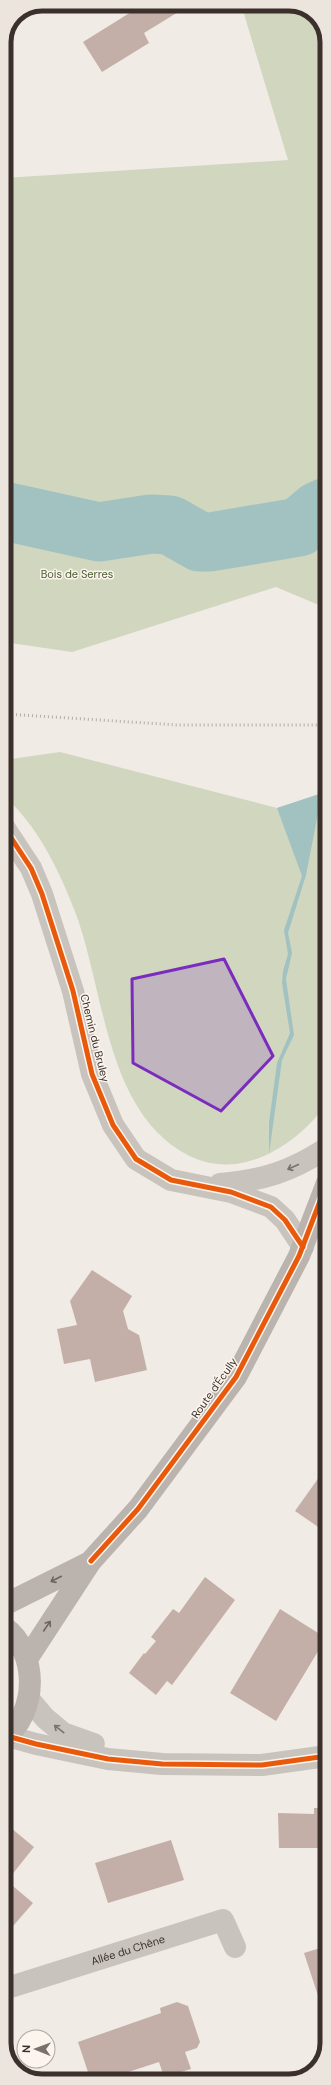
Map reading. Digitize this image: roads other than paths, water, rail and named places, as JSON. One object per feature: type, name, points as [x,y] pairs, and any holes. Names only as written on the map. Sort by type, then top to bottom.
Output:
[{"type":"main road","name":"Route d'Écully","points":[[27,1659],[91,1561],[138,1509],[236,1377],[279,1297],[303,1247],[320,1202]]},
{"type":"main road","name":"Route d'Écully","points":[[11,1601],[91,1561]]},
{"type":"main road","points":[[11,1634],[19,1643],[27,1659],[31,1679],[29,1699],[21,1719],[11,1731]]},
{"type":"street","name":"Chemin du Bruley","points":[[11,837],[31,868],[42,894],[73,990],[92,1074],[113,1125],[136,1159],[171,1180],[231,1192],[271,1207],[285,1220],[303,1247]]},
{"type":"street","name":"Chemin du Bruley","points":[[201,1186],[251,1181],[276,1175],[306,1162],[320,1153]]},
{"type":"street","points":[[29,1699],[45,1718],[63,1733],[162,1764]]},
{"type":"street","points":[[11,1738],[108,1759],[162,1764],[262,1765],[320,1757]]},
{"type":"street","name":"Allée du Chêne","points":[[11,1986],[223,1920],[235,1947]]},
{"type":"water","points":[[320,794],[320,803],[306,875],[288,933],[292,953],[286,979],[294,1035],[282,1060],[269,1154],[269,1123],[277,1063],[290,1033],[282,983],[283,971],[288,954],[284,930],[302,876],[277,808]]},
{"type":"waterway","points":[[11,513],[99,532],[151,524],[170,525],[200,542],[210,542],[299,527],[320,510]]},
{"type":"railway","points":[[11,714],[178,725],[320,725]]},
{"type":"park label","name":"Bois de Serres","points":[[77,574]]}]
